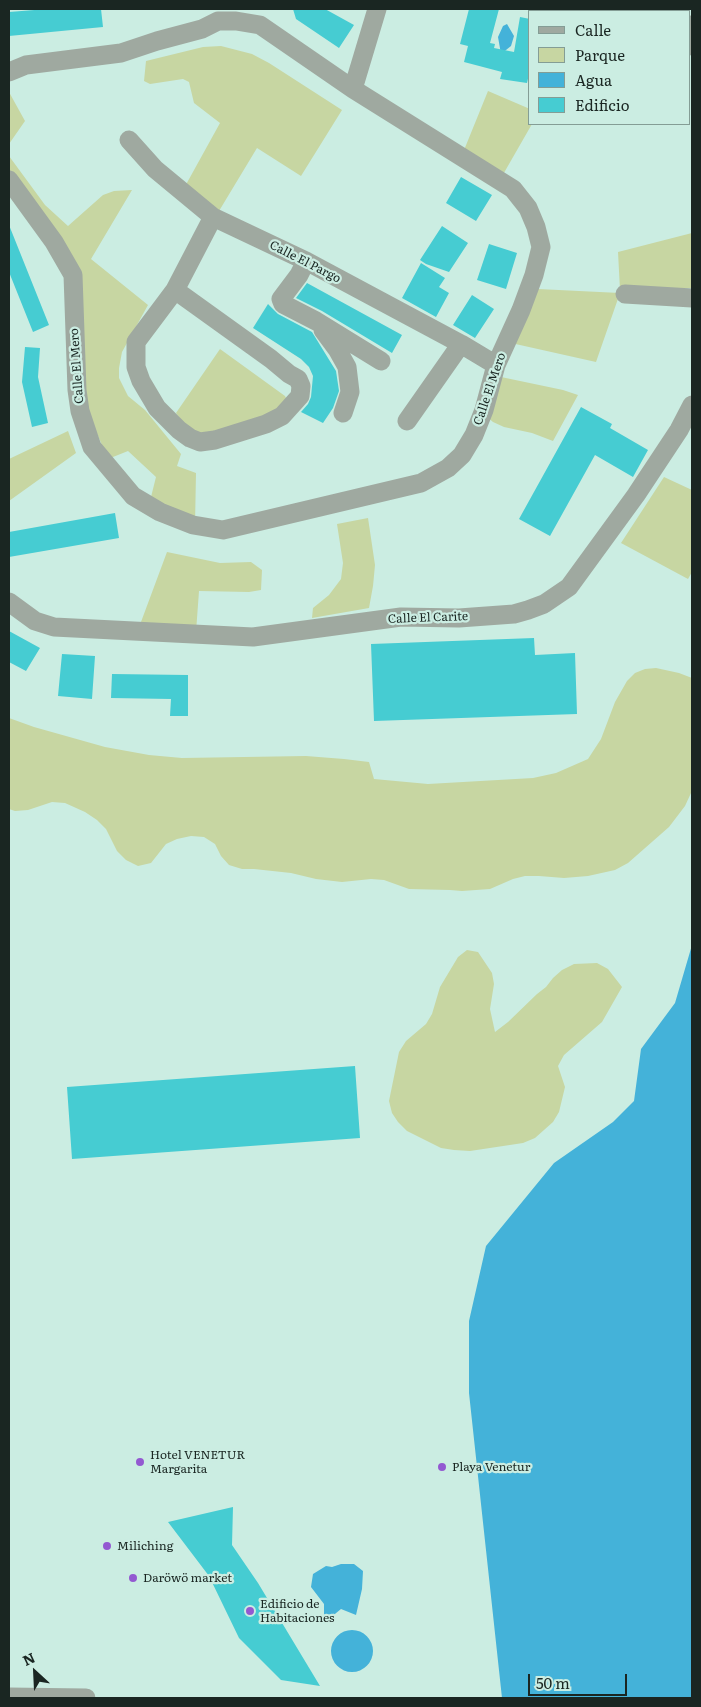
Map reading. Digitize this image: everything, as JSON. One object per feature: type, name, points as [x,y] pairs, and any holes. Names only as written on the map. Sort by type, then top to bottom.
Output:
[{"type":"street","points":[[353,89],[377,9]]},
{"type":"street","name":"Calle El Mero","points":[[9,72],[26,65],[121,53],[218,22],[236,21],[260,25],[353,89],[513,189],[528,208],[536,227],[541,248],[521,310],[496,365],[484,410],[474,435],[462,455],[448,468],[421,483],[223,530],[193,525],[160,512],[132,496],[92,447],[80,411],[77,390],[73,275],[54,242],[9,180]]},
{"type":"street","name":"Calle El Pargo","points":[[128,140],[155,169],[213,217],[306,261],[461,344],[496,365]]},
{"type":"street","points":[[175,290],[289,374],[298,378],[302,386],[300,396],[282,416],[266,424],[215,440],[200,442],[179,430],[157,408],[141,381],[136,367],[136,342],[175,290],[213,217]]},
{"type":"street","points":[[306,261],[299,275],[281,299],[281,302],[381,361]]},
{"type":"street","points":[[625,294],[692,298]]},
{"type":"street","points":[[316,321],[337,349],[347,367],[350,392],[343,413]]},
{"type":"street","points":[[407,420],[461,344]]},
{"type":"street","name":"Calle El Carite","points":[[9,602],[35,621],[54,627],[253,637],[401,617],[459,618],[514,614],[528,610],[544,604],[569,587],[636,495],[679,430],[692,405]]},
{"type":"street","points":[[9,1697],[86,1698]]},
{"type":"green space","points":[[221,46],[252,54],[342,110],[301,176],[257,148],[219,211],[183,190],[220,123],[194,103],[189,82],[183,79],[150,84],[144,81],[146,61],[203,47]]},
{"type":"green space","points":[[488,91],[528,108],[528,125],[531,125],[497,185],[460,160]]},
{"type":"green space","points":[[9,92],[25,121],[9,144]]},
{"type":"green space","points":[[9,156],[45,205],[68,226],[103,195],[114,191],[132,190],[91,259],[148,305],[122,352],[119,378],[128,396],[145,410],[181,454],[177,466],[196,473],[195,525],[149,505],[156,477],[128,451],[108,459],[86,408],[77,289],[9,187]]},
{"type":"green space","points":[[692,233],[692,288],[620,290],[618,252]]},
{"type":"green space","points":[[538,289],[620,293],[596,362],[511,343]]},
{"type":"green space","points":[[220,349],[285,396],[288,402],[286,408],[208,439],[187,428],[176,413]]},
{"type":"green space","points":[[501,377],[578,395],[553,441],[532,433],[504,427],[486,416]]},
{"type":"green space","points":[[68,431],[76,453],[9,501],[9,459]]},
{"type":"green space","points":[[664,477],[692,490],[692,572],[688,579],[621,543]]},
{"type":"green space","points":[[368,518],[375,565],[369,608],[312,618],[313,608],[329,595],[341,579],[343,563],[337,524]]},
{"type":"green space","points":[[167,552],[220,563],[251,562],[262,570],[261,590],[249,592],[199,591],[196,632],[138,630]]},
{"type":"green space","points":[[656,668],[692,678],[691,793],[685,806],[669,827],[628,863],[615,870],[588,876],[564,878],[525,876],[490,889],[462,891],[409,889],[384,880],[371,879],[342,882],[316,879],[291,873],[242,869],[229,865],[221,856],[215,844],[204,837],[191,836],[166,844],[151,863],[138,866],[126,860],[117,851],[106,829],[97,820],[65,803],[52,802],[28,810],[15,811],[9,809],[9,718],[105,747],[149,755],[182,758],[306,756],[344,759],[369,762],[374,779],[428,784],[533,778],[556,773],[588,759],[601,739],[615,702],[627,681],[635,673],[645,669]]},
{"type":"green space","points":[[467,950],[478,952],[492,973],[494,984],[490,1009],[495,1032],[546,987],[562,970],[574,964],[597,963],[608,969],[622,987],[602,1022],[564,1055],[558,1066],[565,1087],[559,1112],[553,1122],[535,1138],[523,1143],[470,1151],[441,1148],[407,1131],[392,1113],[389,1101],[399,1052],[406,1041],[426,1024],[432,1014],[440,987],[458,957]]},
{"type":"water","points":[[507,24],[514,36],[511,46],[501,54],[498,37],[503,26]]},
{"type":"water","points":[[692,945],[692,1698],[502,1698],[469,1393],[469,1321],[486,1246],[554,1163],[613,1122],[634,1101],[641,1049],[675,1003]]},
{"type":"water","points":[[341,1564],[354,1564],[363,1571],[362,1589],[356,1615],[341,1609],[330,1618],[324,1617],[324,1604],[311,1587],[313,1574],[326,1566],[332,1567]]},
{"type":"water","points":[[348,1630],[356,1630],[367,1636],[373,1651],[367,1666],[356,1672],[348,1672],[337,1666],[331,1655],[331,1647],[337,1636]]},
{"type":"building","points":[[47,9],[101,9],[103,27],[9,36],[9,12]]},
{"type":"building","points":[[293,9],[325,9],[354,25],[339,48],[296,19]]},
{"type":"building","points":[[469,9],[499,9],[490,43],[495,44],[494,48],[514,52],[520,17],[528,19],[527,83],[500,79],[502,72],[464,62],[468,46],[460,44]]},
{"type":"building","points":[[461,177],[492,195],[476,221],[446,203]]},
{"type":"building","points":[[9,225],[49,325],[33,332],[9,272]]},
{"type":"building","points":[[442,226],[468,243],[449,272],[420,260]]},
{"type":"building","points":[[489,244],[517,253],[506,289],[477,280]]},
{"type":"building","points":[[421,263],[445,278],[439,287],[449,293],[436,317],[402,298]]},
{"type":"building","points":[[307,283],[402,335],[392,353],[322,311],[296,298]]},
{"type":"building","points":[[472,295],[494,309],[475,338],[453,325]]},
{"type":"building","points":[[268,304],[278,314],[312,332],[336,371],[339,391],[333,408],[323,423],[301,412],[311,397],[313,376],[309,367],[301,359],[253,328]]},
{"type":"building","points":[[25,347],[40,348],[38,377],[48,423],[32,427],[22,382]]},
{"type":"building","points":[[581,407],[612,424],[610,428],[648,450],[633,477],[595,455],[550,536],[519,519]]},
{"type":"building","points":[[115,513],[119,538],[9,557],[9,532]]},
{"type":"building","points":[[9,631],[40,648],[26,671],[9,662]]},
{"type":"building","points":[[534,638],[535,655],[575,653],[577,714],[374,721],[371,644]]},
{"type":"building","points":[[62,654],[95,656],[92,699],[58,696]]},
{"type":"building","points":[[112,674],[188,675],[188,716],[170,716],[171,699],[111,698]]},
{"type":"building","points":[[355,1066],[360,1138],[72,1159],[67,1087]]},
{"type":"building","name":"Edificio de Habitaciones","points":[[233,1507],[232,1545],[258,1583],[320,1686],[281,1680],[239,1638],[209,1576],[168,1522]]},
{"type":"place","name":"Hotel VENETUR Margarita","points":[[140,1462]]},
{"type":"place","name":"Playa Venetur","points":[[442,1467]]},
{"type":"place","name":"Miliching","points":[[107,1546]]},
{"type":"place","name":"Daröwö market","points":[[133,1578]]},
{"type":"place","name":"Edificio de Habitaciones","points":[[250,1611]]}]
